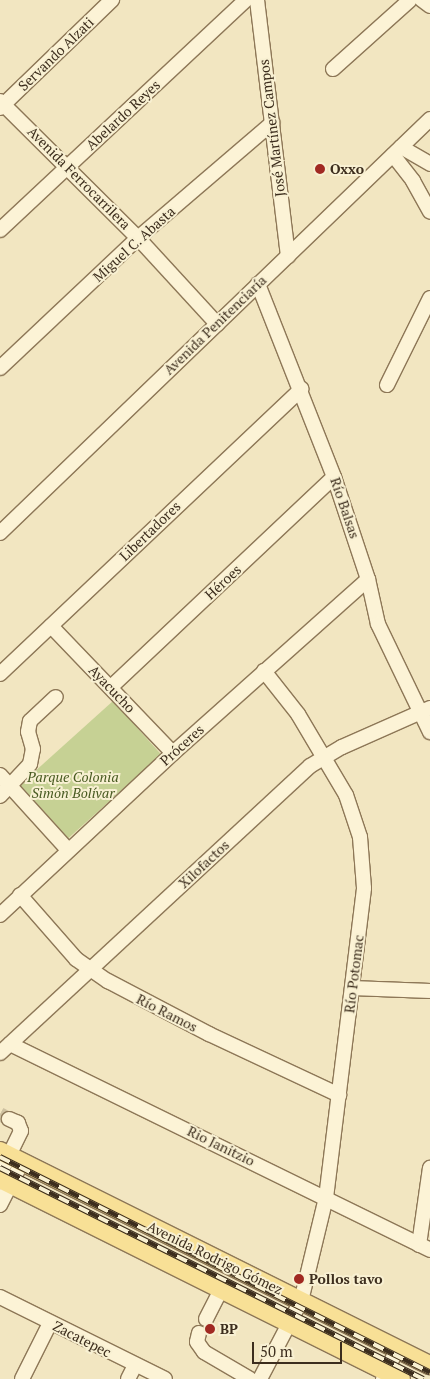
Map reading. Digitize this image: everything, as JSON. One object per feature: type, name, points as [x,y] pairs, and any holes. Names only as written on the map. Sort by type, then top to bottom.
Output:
[{"type":"main road","name":"Avenida Rodrigo Gómez","points":[[10,1156],[430,1366]]},
{"type":"main road","name":"Avenida Rodrigo Gómez","points":[[3,1179],[290,1322],[390,1377]]},
{"type":"street","name":"Servando Alzati","points":[[2,104],[112,0]]},
{"type":"street","name":"Abelardo Reyes","points":[[0,230],[246,0]]},
{"type":"street","name":"José Martínez Campos","points":[[257,0],[288,256]]},
{"type":"street","points":[[333,69],[410,0]]},
{"type":"street","points":[[422,0],[430,6]]},
{"type":"street","name":"Avenida Ferrocarrilera","points":[[2,104],[68,166],[138,238],[217,324]]},
{"type":"street","name":"Avenida Penitenciaría","points":[[0,533],[430,119]]},
{"type":"street","name":"Miguel C. Abasta","points":[[0,368],[138,238],[272,123]]},
{"type":"street","points":[[397,151],[430,164]]},
{"type":"street","points":[[397,151],[430,212]]},
{"type":"street","name":"Río Balsas","points":[[258,284],[301,389],[334,477],[368,579],[378,624],[424,710],[430,732]]},
{"type":"street","points":[[387,385],[430,298]]},
{"type":"street","name":"Libertadores","points":[[0,674],[301,389]]},
{"type":"street","name":"Héroes","points":[[111,686],[334,477]]},
{"type":"street","name":"Próceres","points":[[0,915],[173,753],[368,579]]},
{"type":"street","name":"Ayacucho","points":[[51,626],[111,686],[173,753]]},
{"type":"street","name":"Río Potomac","points":[[260,1379],[301,1300],[326,1198],[364,888],[364,864],[360,837],[346,795],[298,714],[264,671]]},
{"type":"street","points":[[5,791],[30,764],[33,756],[28,732],[30,722],[56,697]]},
{"type":"street","name":"Xilofactos","points":[[5,1048],[323,757],[424,710]]},
{"type":"street","points":[[0,775],[5,791],[68,850]]},
{"type":"street","name":"Río Ramos","points":[[20,895],[90,970],[193,1026],[339,1095]]},
{"type":"street","points":[[352,988],[430,991]]},
{"type":"street","name":"Rio Janitzio","points":[[5,1048],[326,1198],[425,1247]]},
{"type":"street","points":[[0,1205],[3,1179],[10,1156],[21,1131],[18,1123],[9,1119]]},
{"type":"street","points":[[425,1247],[430,1168]]},
{"type":"street","points":[[206,1319],[222,1288]]},
{"type":"street","name":"Zacatepec","points":[[0,1297],[165,1379]]},
{"type":"street","points":[[22,1379],[50,1323]]},
{"type":"street","points":[[199,1333],[197,1342],[204,1352],[250,1379]]},
{"type":"street","points":[[390,1377],[397,1349]]},
{"type":"street","points":[[128,1379],[135,1365]]},
{"type":"green space","name":"Parque Colonia Simón Bolívar","points":[[113,701],[161,755],[68,838],[20,785]]},
{"type":"tunnel","points":[[0,1114],[9,1119]]},
{"type":"railway","points":[[0,1157],[430,1372]]},
{"type":"railway","points":[[0,1168],[423,1379]]},
{"type":"place","name":"Oxxo","points":[[320,169]]},
{"type":"place","name":"Pollos tavo","points":[[299,1279]]},
{"type":"place","name":"BP","points":[[210,1329]]}]
